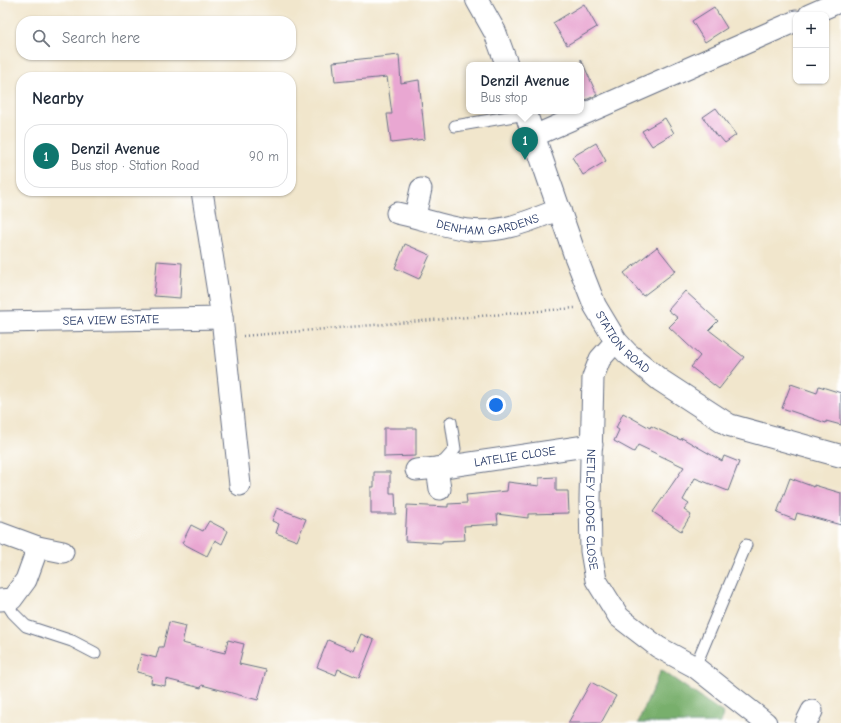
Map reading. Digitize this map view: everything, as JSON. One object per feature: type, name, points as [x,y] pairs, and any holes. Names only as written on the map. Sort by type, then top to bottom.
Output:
[{"type":"street","points":[[816,12],[841,1]]},
{"type":"street","points":[[482,2],[506,62]]},
{"type":"street","points":[[534,136],[793,22]]},
{"type":"street","name":"STATION ROAD","points":[[526,114],[575,255],[595,306],[616,341],[627,353],[660,380],[729,425],[841,456]]},
{"type":"street","name":"DENHAM GARDENS","points":[[422,189],[406,214],[469,230],[496,230],[522,224],[560,209]]},
{"type":"street","points":[[203,196],[223,328],[240,485]]},
{"type":"street","name":"SEA VIEW ESTATE","points":[[0,322],[223,328]]},
{"type":"street","name":"NETLEY LODGE CLOSE","points":[[616,341],[600,359],[593,377],[591,551],[596,580],[619,617],[658,647],[696,667],[766,723]]},
{"type":"street","name":"LATELIE CLOSE","points":[[416,470],[439,479],[592,445]]},
{"type":"street","points":[[0,533],[38,547],[64,552]]},
{"type":"street","points":[[2,599],[12,599],[26,580],[38,547]]},
{"type":"lane","points":[[455,126],[521,114]]},
{"type":"lane","points":[[439,479],[455,449],[451,422]]},
{"type":"lane","points":[[696,667],[746,545]]},
{"type":"lane","points":[[2,599],[26,626],[72,641],[95,653]]},
{"type":"path","points":[[223,328],[595,306]]},
{"type":"green space","points":[[661,670],[723,713],[721,723],[638,723]]},
{"type":"building","points":[[584,4],[597,27],[567,45],[553,23]]},
{"type":"building","points":[[714,7],[727,28],[705,42],[692,21]]},
{"type":"building","points":[[399,55],[401,83],[419,80],[425,139],[391,143],[387,114],[392,114],[387,77],[335,82],[333,62]]},
{"type":"building","points":[[584,66],[597,95],[584,101]]},
{"type":"building","points":[[716,108],[736,135],[725,143],[719,136],[717,137],[703,117]]},
{"type":"building","points":[[665,118],[674,133],[652,146],[642,131]]},
{"type":"building","points":[[596,143],[606,161],[583,175],[572,157]]},
{"type":"building","points":[[405,244],[430,255],[419,279],[395,268]]},
{"type":"building","points":[[657,247],[676,271],[643,296],[624,273]]},
{"type":"building","points":[[157,261],[182,263],[180,298],[154,296]]},
{"type":"building","points":[[685,291],[718,321],[709,330],[744,357],[719,389],[691,367],[700,356],[669,327],[678,318],[668,310]]},
{"type":"building","points":[[791,384],[817,393],[819,386],[841,393],[841,425],[826,421],[826,423],[782,408]]},
{"type":"building","points":[[623,413],[650,428],[651,426],[681,440],[682,438],[722,461],[724,456],[739,462],[728,491],[695,478],[683,500],[689,504],[684,510],[691,515],[681,531],[653,512],[684,467],[638,445],[634,452],[614,441],[619,430],[616,428]]},
{"type":"building","points":[[384,428],[416,428],[416,456],[384,457]]},
{"type":"building","points":[[374,472],[390,472],[390,493],[395,493],[396,514],[371,514],[371,487],[374,487]]},
{"type":"building","points":[[556,477],[556,491],[568,491],[569,513],[528,514],[528,518],[497,514],[498,524],[464,526],[465,540],[442,541],[442,543],[405,541],[407,505],[448,507],[448,504],[467,503],[466,495],[507,491],[508,482],[539,486],[539,478]]},
{"type":"building","points":[[790,478],[814,487],[814,485],[841,493],[841,525],[797,513],[795,520],[777,513]]},
{"type":"building","points":[[277,508],[306,519],[297,541],[276,533],[279,524],[272,521]]},
{"type":"building","points":[[209,521],[228,531],[222,544],[215,540],[207,556],[182,543],[191,525],[203,531]]},
{"type":"building","points":[[169,622],[186,626],[182,643],[225,653],[228,640],[244,644],[239,664],[266,670],[258,700],[202,685],[201,688],[166,679],[165,686],[151,683],[152,676],[137,672],[141,654],[156,658],[159,647],[163,647]]},
{"type":"building","points":[[361,634],[374,640],[359,678],[338,669],[336,675],[317,667],[328,640],[354,651]]},
{"type":"building","points":[[591,682],[616,696],[601,723],[568,723]]},
{"type":"place","name":"Denzil Avenue","points":[[525,160]]}]
